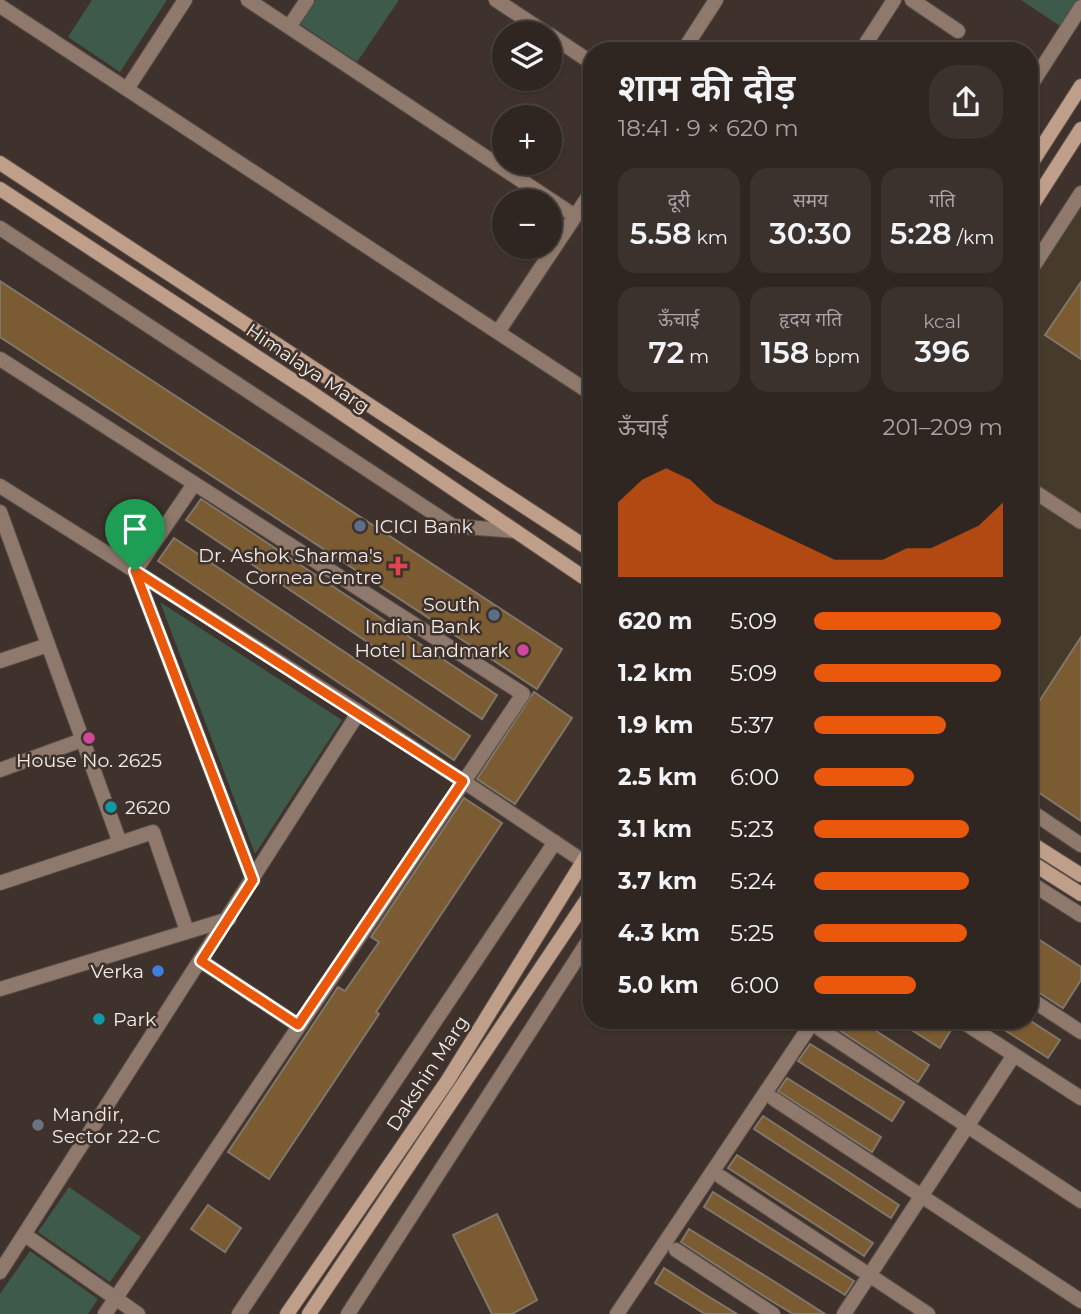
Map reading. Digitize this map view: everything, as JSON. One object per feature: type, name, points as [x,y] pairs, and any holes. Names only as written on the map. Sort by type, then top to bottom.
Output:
[{"type":"main road","points":[[1038,153],[1081,86]]},
{"type":"main road","points":[[1038,196],[1081,129]]},
{"type":"main road","name":"Himalaya Marg","points":[[0,163],[583,545]]},
{"type":"main road","name":"Himalaya Marg","points":[[0,189],[309,391],[583,576]]},
{"type":"main road","points":[[1038,848],[1081,876]]},
{"type":"main road","name":"Dakshin Marg","points":[[287,1314],[448,1080],[583,860]]},
{"type":"main road","points":[[1038,867],[1081,894]]},
{"type":"main road","name":"Dakshin Marg","points":[[309,1314],[583,905]]},
{"type":"street","points":[[127,89],[185,0]]},
{"type":"street","points":[[248,0],[575,216]]},
{"type":"street","points":[[289,27],[307,0]]},
{"type":"street","points":[[496,0],[528,21]]},
{"type":"street","points":[[689,42],[716,0]]},
{"type":"street","points":[[867,42],[894,0]]},
{"type":"street","points":[[912,0],[958,31]]},
{"type":"street","points":[[0,6],[583,388]]},
{"type":"street","points":[[1038,74],[1081,7]]},
{"type":"street","points":[[562,43],[583,57]]},
{"type":"street","points":[[1038,259],[1081,193]]},
{"type":"street","points":[[498,332],[583,204]]},
{"type":"street","points":[[0,228],[453,526],[515,531]]},
{"type":"street","points":[[0,359],[523,694],[105,1314]]},
{"type":"street","points":[[135,571],[194,484]]},
{"type":"street","points":[[0,486],[359,712],[583,860]]},
{"type":"street","points":[[1038,494],[1081,522]]},
{"type":"street","points":[[0,512],[6,549],[48,645],[120,843]]},
{"type":"street","points":[[135,571],[253,880]]},
{"type":"street","points":[[0,661],[48,645]]},
{"type":"street","points":[[1,1271],[229,919],[359,712]]},
{"type":"street","points":[[0,770],[82,740]]},
{"type":"street","points":[[1038,816],[1081,845]]},
{"type":"street","points":[[0,883],[153,832],[187,931]]},
{"type":"street","points":[[239,1314],[555,842]]},
{"type":"street","points":[[1038,888],[1081,915]]},
{"type":"street","points":[[0,989],[229,919]]},
{"type":"street","points":[[348,1314],[583,949]]},
{"type":"street","points":[[201,961],[298,1025]]},
{"type":"street","points":[[1038,1004],[1081,1032]]},
{"type":"street","points":[[617,1314],[814,1029]]},
{"type":"street","points":[[823,1029],[1081,1201]]},
{"type":"street","points":[[974,1029],[1081,1098]]},
{"type":"street","points":[[844,1314],[1014,1055]]},
{"type":"street","points":[[774,1099],[1081,1301]]},
{"type":"street","points":[[721,1177],[928,1314]]},
{"type":"street","points":[[24,1235],[138,1314]]},
{"type":"street","points":[[676,1250],[772,1314]]},
{"type":"shaded area","points":[[1081,187],[1081,821],[1038,793],[1038,254]]},
{"type":"green space","points":[[92,0],[167,0],[120,72],[68,37]]},
{"type":"green space","points":[[316,0],[399,0],[357,62],[300,24]]},
{"type":"green space","points":[[1021,0],[1077,0],[1060,26]]},
{"type":"green space","points":[[160,602],[342,720],[255,854]]},
{"type":"green space","points":[[69,1187],[141,1237],[110,1282],[38,1232]]},
{"type":"green space","points":[[30,1251],[98,1299],[88,1314],[0,1314],[0,1294]]},
{"type":"building","points":[[0,281],[562,649],[537,689],[0,337]]},
{"type":"building","points":[[1081,282],[1081,359],[1045,335]]},
{"type":"building","points":[[201,499],[497,695],[482,719],[186,520]]},
{"type":"building","points":[[174,538],[470,736],[454,760],[158,561]]},
{"type":"building","points":[[1081,637],[1081,821],[1038,792],[1038,703]]},
{"type":"building","points":[[534,692],[572,718],[515,804],[477,779]]},
{"type":"building","points":[[464,798],[502,823],[269,1179],[228,1152],[338,987],[345,991],[379,942],[371,937]]},
{"type":"building","points":[[1038,939],[1081,967],[1081,980],[1063,1008],[1038,992]]},
{"type":"building","points":[[1038,1026],[1060,1040],[1048,1058],[1003,1029],[1038,1029]]},
{"type":"building","points":[[838,1029],[873,1029],[929,1065],[918,1082]]},
{"type":"building","points":[[910,1029],[950,1029],[940,1048]]},
{"type":"building","points":[[810,1044],[904,1102],[892,1121],[798,1061]]},
{"type":"building","points":[[787,1078],[881,1137],[872,1152],[778,1091]]},
{"type":"building","points":[[763,1116],[899,1205],[891,1218],[754,1129]]},
{"type":"building","points":[[737,1155],[873,1243],[864,1256],[728,1168]]},
{"type":"building","points":[[713,1192],[854,1281],[845,1295],[704,1207]]},
{"type":"building","points":[[208,1205],[241,1228],[225,1252],[191,1229]]},
{"type":"building","points":[[497,1214],[537,1300],[512,1314],[492,1314],[453,1235]]},
{"type":"building","points":[[689,1229],[825,1314],[793,1314],[765,1297],[681,1242]]},
{"type":"building","points":[[664,1268],[737,1314],[705,1314],[655,1283]]},
{"type":"place","name":"ICICI Bank","points":[[360,526]]},
{"type":"place","name":"Dr. Ashok Sharma's Cornea Centre","points":[[398,566]]},
{"type":"place","name":"South Indian Bank","points":[[494,615]]},
{"type":"place","name":"Hotel Landmark","points":[[523,650]]},
{"type":"place","name":"House No. 2625","points":[[89,738]]},
{"type":"place","name":"2620","points":[[111,807]]},
{"type":"place","name":"Verka","points":[[158,971]]},
{"type":"place","name":"Park","points":[[99,1019]]},
{"type":"place","name":"Mandir, Sector 22-C","points":[[38,1125]]},
{"type":"route","points":[[135,571],[463,781],[298,1025],[201,961],[253,880],[135,571]]}]
